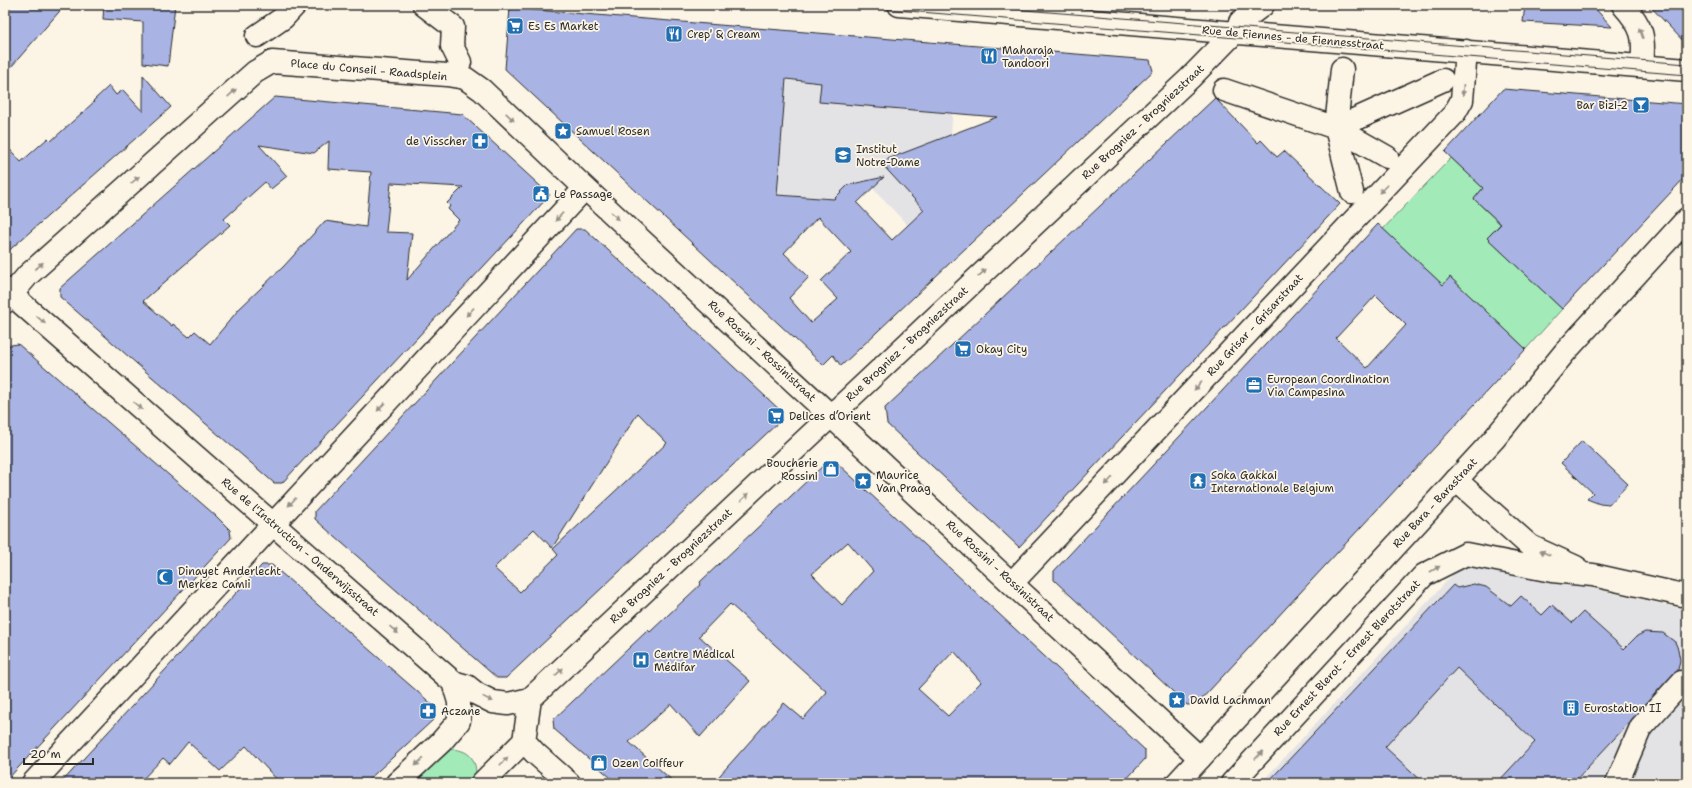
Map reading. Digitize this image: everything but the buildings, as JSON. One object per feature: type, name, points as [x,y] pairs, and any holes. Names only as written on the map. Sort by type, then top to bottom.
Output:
[{"type":"street","points":[[424,5],[453,27],[452,46],[460,62]]},
{"type":"street","name":"Rue de Fiennes - de Fiennesstraat","points":[[899,5],[1687,70]]},
{"type":"street","name":"Rue Brogniez - Brogniezstraat","points":[[530,699],[1190,78],[1239,28],[1240,22],[1263,5]]},
{"type":"street","points":[[1623,5],[1633,16],[1643,36],[1642,66]]},
{"type":"street","points":[[257,36],[287,20]]},
{"type":"street","name":"Rue Grisar - Grisarstraat","points":[[1012,583],[1454,114],[1462,100],[1466,51]]},
{"type":"street","name":"Place du Conseil - Raadsplein","points":[[7,295],[255,72],[272,62],[447,75],[465,78],[482,90]]},
{"type":"street","points":[[1342,69],[1336,128],[1352,192]]},
{"type":"street","points":[[1336,128],[1443,80]]},
{"type":"street","name":"Rue Rossini - Rossinistraat","points":[[482,90],[585,188],[1200,758]]},
{"type":"street","points":[[1224,90],[1336,128],[1387,157]]},
{"type":"street","points":[[32,783],[585,188]]},
{"type":"street","name":"Rue Bara - Barastraat","points":[[1177,783],[1494,439],[1565,352],[1687,219]]},
{"type":"street","name":"Rue de l'Instruction - Onderwijsstraat","points":[[7,295],[273,523],[453,682],[467,686],[477,694],[494,702],[508,704],[530,699]]},
{"type":"street","name":"Rue Ernest Blerot - Ernest Blerotstraat","points":[[1456,480],[1530,546],[1593,575]]},
{"type":"street","name":"Rue Ernest Blerot - Ernest Blerotstraat","points":[[1232,783],[1424,575],[1445,563],[1466,554],[1552,571],[1593,575],[1687,596]]},
{"type":"street","points":[[397,783],[441,742],[459,721],[459,702],[453,682]]},
{"type":"street","points":[[1617,783],[1641,727],[1682,682]]},
{"type":"street","points":[[482,783],[524,741],[530,699]]},
{"type":"street","points":[[524,741],[534,753],[569,783]]},
{"type":"shaded area","name":"Institut Notre-Dame","points":[[825,33],[957,44],[951,135],[946,266],[866,181],[848,185],[794,242],[727,180],[736,75],[820,83]]},
{"type":"shaded area","name":"Eurostation II","points":[[1467,559],[1687,610],[1687,783],[1261,783]]},
{"type":"green space","points":[[1451,158],[1483,188],[1474,199],[1500,224],[1487,238],[1562,309],[1526,349],[1451,278],[1443,285],[1383,229]]},
{"type":"green space","points":[[448,749],[456,749],[471,756],[476,772],[476,779],[473,783],[408,783]]},
{"type":"tram line","points":[[835,5],[1687,75]]},
{"type":"tram line","points":[[963,5],[1687,64]]},
{"type":"place","name":"Es Es Market","points":[[515,26]]},
{"type":"place","name":"Crep' & Cream","points":[[674,34]]},
{"type":"place","name":"Maharaja Tandoori","points":[[989,56]]},
{"type":"place","name":"Bar Bizi-2","points":[[1641,105]]},
{"type":"place","name":"Samuel Rosen","points":[[563,131]]},
{"type":"place","name":"de Visscher","points":[[480,141]]},
{"type":"place","name":"Institut Notre-Dame","points":[[843,155]]},
{"type":"place","name":"Le Passage","points":[[541,194]]},
{"type":"place","name":"Okay City","points":[[963,349]]},
{"type":"place","name":"European Coordination Via Campesina","points":[[1254,385]]},
{"type":"place","name":"Delices d‘Orient","points":[[776,416]]},
{"type":"place","name":"Boucherie Rossini","points":[[831,469]]},
{"type":"place","name":"Maurice Van Praag","points":[[863,481]]},
{"type":"place","name":"Soka Gakkai Internationale Belgium","points":[[1198,481]]},
{"type":"place","name":"Dinayet Anderlecht Merkez Camii","points":[[165,577]]},
{"type":"place","name":"Centre Médical Médifar","points":[[641,660]]},
{"type":"place","name":"David Lachman","points":[[1177,700]]},
{"type":"place","name":"Eurostation II","points":[[1571,708]]},
{"type":"place","name":"Aczane","points":[[428,711]]},
{"type":"place","name":"Ozen Coiffeur","points":[[599,763]]}]
